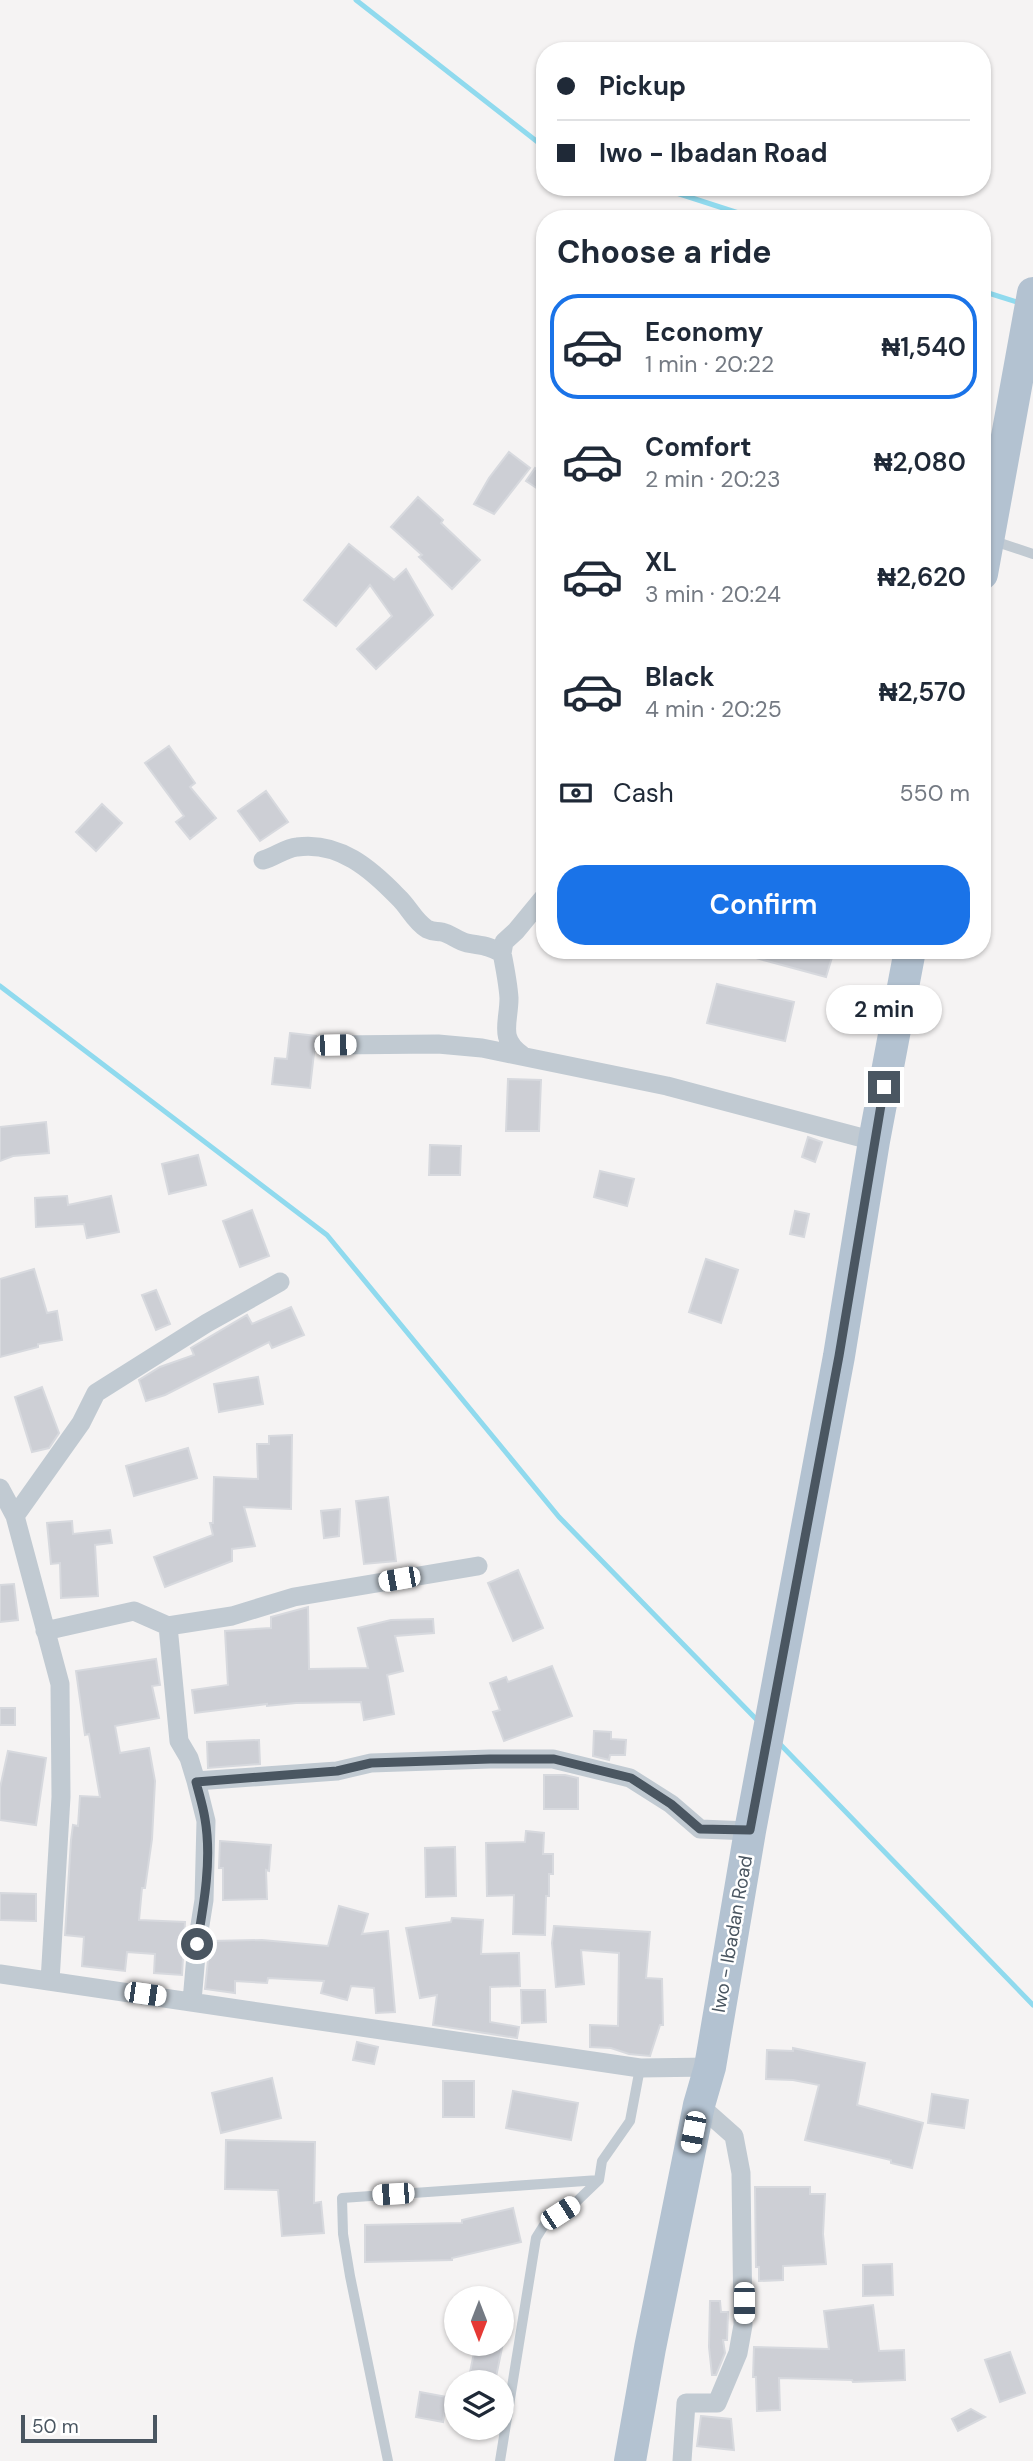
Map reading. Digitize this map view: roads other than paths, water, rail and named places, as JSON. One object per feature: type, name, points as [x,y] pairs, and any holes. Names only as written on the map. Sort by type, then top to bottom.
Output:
[{"type":"main road","points":[[991,523],[1033,293]]},
{"type":"main road","name":"Iwo - Ibadan Road","points":[[630,2461],[650,2348],[709,2067],[908,959]]},
{"type":"street","points":[[263,860],[297,846],[341,852],[355,858],[388,886],[416,921],[425,928],[468,943],[488,945],[502,953]]},
{"type":"street","points":[[522,1055],[512,1048],[506,1035],[509,1000],[502,953],[504,942],[516,932],[536,907]]},
{"type":"street","points":[[335,1045],[438,1044],[522,1055],[667,1086],[874,1141]]},
{"type":"street","points":[[15,1516],[81,1423],[96,1393],[207,1323],[280,1282]]},
{"type":"street","points":[[0,1488],[15,1516],[60,1684],[61,1797],[50,1982]]},
{"type":"street","points":[[45,1631],[134,1611],[167,1626],[232,1615],[294,1597],[478,1566]]},
{"type":"street","points":[[167,1626],[179,1741],[188,1758],[206,1821],[204,1900],[192,2001]]},
{"type":"street","points":[[196,1782],[337,1771],[371,1763],[554,1759],[631,1778],[671,1804],[700,1829],[750,1830]]},
{"type":"street","points":[[0,1973],[640,2068],[709,2067]]},
{"type":"street","points":[[682,2461],[686,2403],[717,2403],[738,2353],[743,2325],[741,2173],[737,2148],[734,2136],[699,2105]]},
{"type":"lane","points":[[991,540],[1033,554]]},
{"type":"lane","points":[[500,2461],[536,2238],[546,2222],[575,2203],[598,2180],[603,2161],[629,2121],[640,2068]]},
{"type":"lane","points":[[388,2461],[346,2255],[342,2198],[598,2180]]},
{"type":"waterway","points":[[356,0],[536,141]]},
{"type":"waterway","points":[[686,196],[729,210]]},
{"type":"waterway","points":[[991,294],[1020,303]]},
{"type":"waterway","points":[[0,986],[327,1235],[559,1517],[758,1721]]},
{"type":"waterway","points":[[777,1741],[1033,2005]]}]
